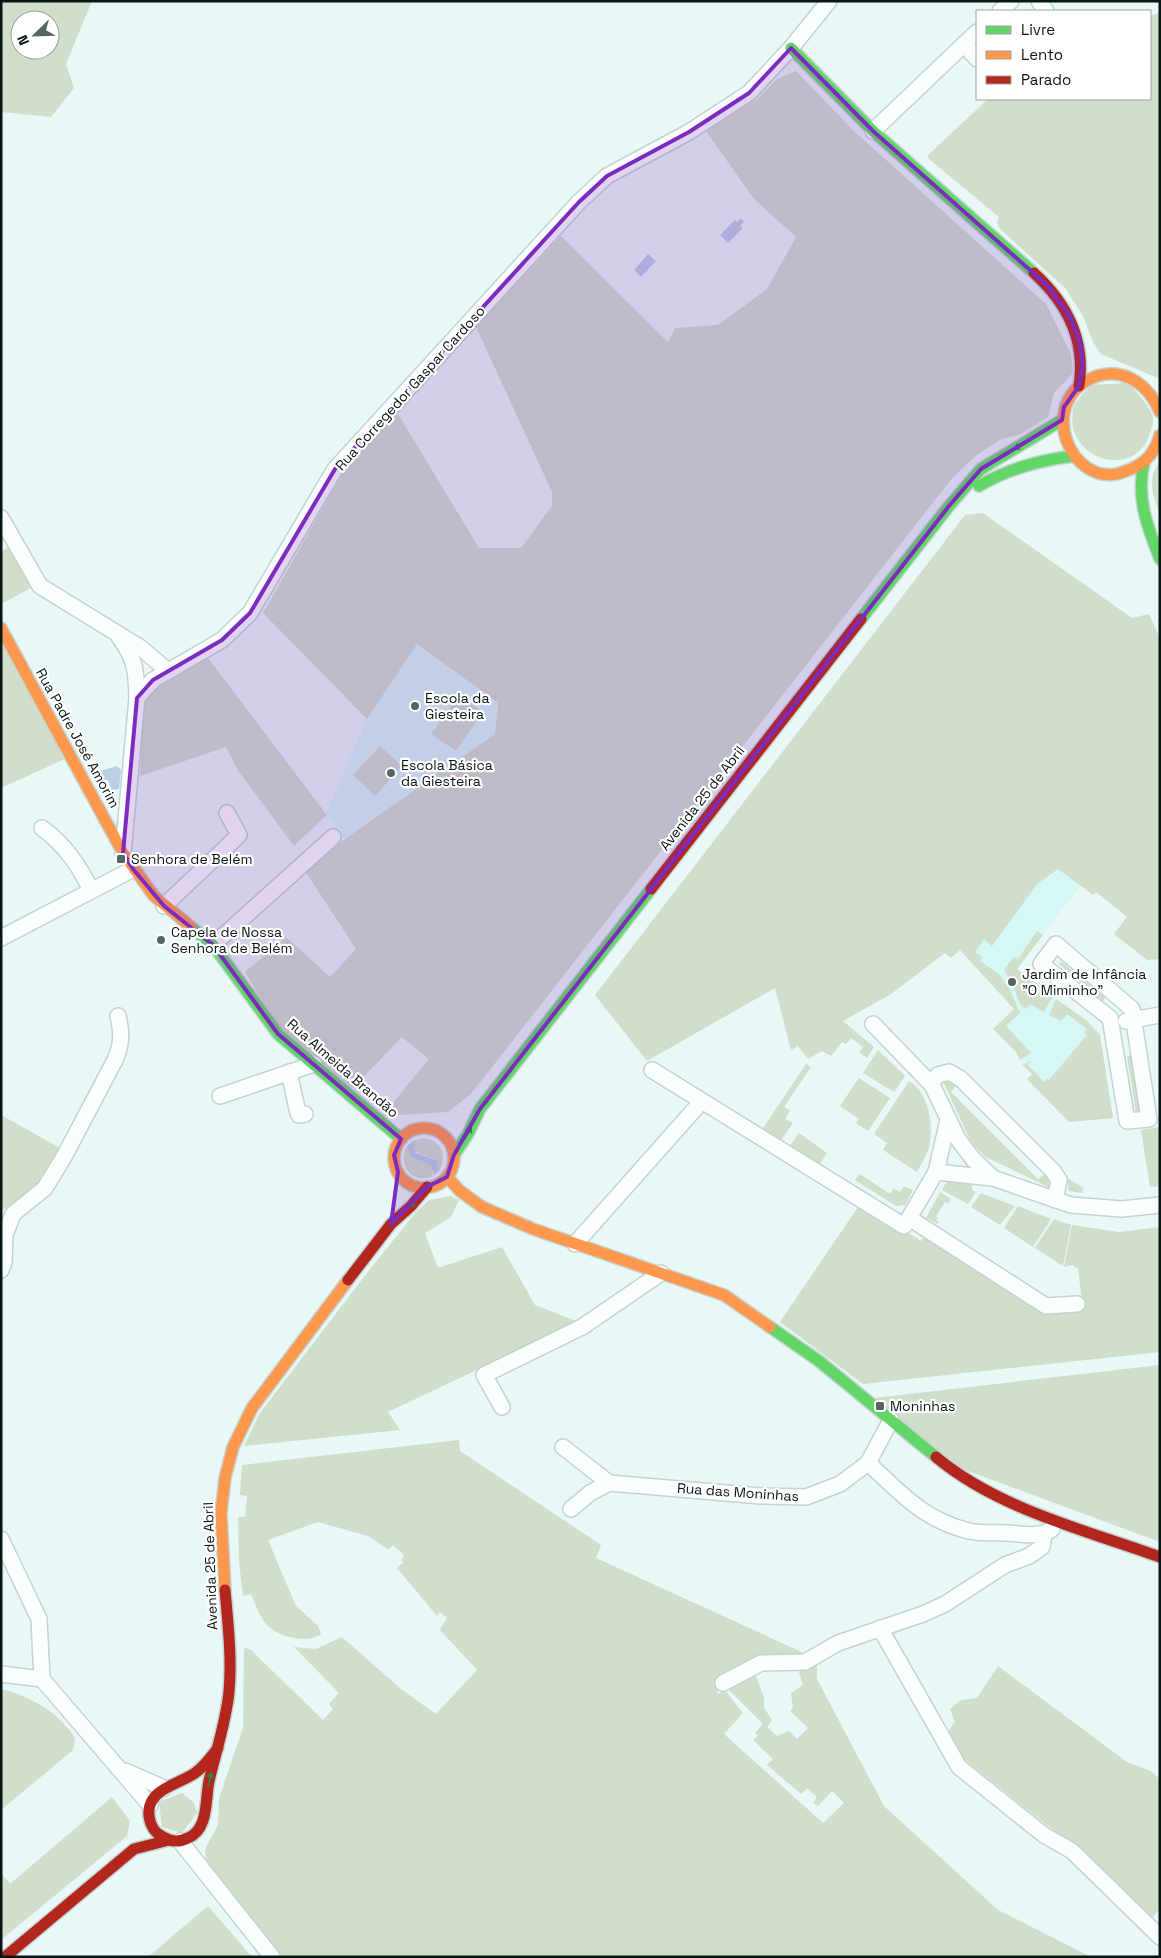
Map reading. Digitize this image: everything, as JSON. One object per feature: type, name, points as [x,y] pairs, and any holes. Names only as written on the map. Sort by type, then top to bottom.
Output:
[{"type":"main road","points":[[791,48],[873,131],[1048,286],[1070,316],[1080,342],[1083,366],[1079,386]]},
{"type":"main road","points":[[1080,342],[1090,354]]},
{"type":"main road","points":[[1102,365],[1115,374],[1140,382],[1154,390],[1160,412]]},
{"type":"main road","points":[[1115,374],[1090,378],[1079,386],[1064,407],[1062,433],[1074,456],[1083,465],[1108,474],[1124,484],[1140,503]]},
{"type":"main road","name":"Avenida 25 de Abril","points":[[454,1155],[468,1134],[480,1109],[949,506],[981,469],[1004,454],[1032,440],[1062,420]]},
{"type":"main road","points":[[1108,474],[1121,473],[1144,462],[1153,452],[1160,435]]},
{"type":"main road","name":"Avenida 25 de Abril","points":[[949,506],[991,478],[1020,466],[1038,460],[1074,456]]},
{"type":"main road","points":[[1144,462],[1139,481],[1140,503],[1160,559]]},
{"type":"main road","name":"Rua Padre José Amorim","points":[[1,628],[128,861]]},
{"type":"main road","name":"Rua Almeida Brandão","points":[[128,861],[164,906],[190,924],[213,945],[278,1034],[401,1139]]},
{"type":"main road","name":"Avenida 25 de Abril","points":[[465,1118],[480,1109]]},
{"type":"main road","points":[[396,1190],[398,1172],[394,1155],[401,1139],[415,1129],[433,1129],[449,1124]]},
{"type":"main road","points":[[398,1172],[410,1184],[427,1187],[435,1186],[447,1177],[451,1170],[454,1155],[447,1139],[433,1129]]},
{"type":"main road","points":[[447,1177],[460,1191],[482,1207],[532,1229],[724,1295],[819,1361],[957,1476],[1008,1502],[1160,1558]]},
{"type":"main road","name":"Avenida 25 de Abril","points":[[5,1957],[134,1849],[194,1836],[199,1831],[204,1818],[208,1784],[226,1720],[230,1679],[222,1520],[223,1488],[229,1458],[238,1431],[252,1408],[391,1224],[411,1206],[427,1187]]},
{"type":"main road","name":"Avenida 25 de Abril","points":[[391,1224],[394,1207]]},
{"type":"main road","name":"Avenida 25 de Abril","points":[[134,1849],[153,1798],[169,1786],[196,1772],[218,1748]]},
{"type":"main road","points":[[169,1786],[194,1792],[204,1810]]},
{"type":"main road","points":[[149,1810],[155,1831],[174,1841]]},
{"type":"street","name":"Rua Corregedor Gaspar Cardoso","points":[[137,698],[163,674],[222,640],[250,613],[335,469],[579,202],[607,176],[689,132],[749,93],[791,48],[829,1]]},
{"type":"street","points":[[1001,10],[1010,1]]},
{"type":"street","points":[[873,131],[976,33]]},
{"type":"street","points":[[964,44],[976,58]]},
{"type":"street","points":[[1,518],[40,586],[120,638],[141,648],[163,674]]},
{"type":"street","points":[[1,938],[91,890],[128,861],[137,698],[136,669],[120,638]]},
{"type":"street","points":[[164,906],[239,835],[227,813]]},
{"type":"street","points":[[42,828],[56,838],[74,858],[91,890]]},
{"type":"street","points":[[213,945],[334,837]]},
{"type":"street","points":[[1056,944],[1132,1009],[1134,1020],[1149,1119],[1127,1121],[1110,1018],[1041,964],[1056,944]]},
{"type":"street","points":[[1,1270],[4,1262],[5,1235],[12,1214],[45,1188],[115,1060],[120,1048],[122,1033],[118,1016]]},
{"type":"street","points":[[1112,1023],[1160,1016]]},
{"type":"street","points":[[873,1024],[931,1083],[958,1139],[973,1159],[994,1178]]},
{"type":"street","points":[[220,1096],[314,1064]]},
{"type":"street","points":[[652,1070],[904,1226],[936,1172],[948,1120]]},
{"type":"street","points":[[289,1072],[298,1113],[299,1115],[305,1114]]},
{"type":"street","points":[[931,1083],[938,1075],[949,1072],[961,1078],[1053,1171],[1059,1180],[1055,1200]]},
{"type":"street","points":[[575,1244],[702,1101]]},
{"type":"street","points":[[936,1172],[994,1178],[1071,1205],[1122,1209],[1160,1205]]},
{"type":"street","points":[[909,1218],[1046,1306],[1077,1304]]},
{"type":"street","points":[[502,1407],[484,1375],[582,1327],[660,1273]]},
{"type":"street","name":"Rua das Moninhas","points":[[609,1483],[761,1496],[806,1497],[840,1484],[868,1463],[891,1420]]},
{"type":"street","points":[[563,1446],[609,1483],[590,1493],[571,1509]]},
{"type":"street","points":[[868,1463],[911,1504],[929,1516],[970,1532],[1044,1534]]},
{"type":"street","points":[[723,1683],[761,1664],[805,1662],[838,1643],[914,1617],[945,1604],[1005,1565],[1029,1556],[1042,1547],[1044,1534],[1058,1521]]},
{"type":"street","points":[[1,1539],[39,1619],[42,1679],[117,1767],[149,1810]]},
{"type":"street","points":[[880,1628],[959,1767],[1044,1835],[1072,1851],[1160,1937]]},
{"type":"street","points":[[1,1674],[42,1679]]},
{"type":"street","points":[[117,1767],[136,1778],[169,1786]]},
{"type":"street","points":[[198,1862],[199,1831]]},
{"type":"street","points":[[174,1841],[198,1862],[272,1957]]},
{"type":"highlighted area","points":[[791,48],[873,131],[1048,286],[1070,316],[1080,342],[1083,366],[1079,386],[1064,407],[1062,420],[981,469],[949,506],[480,1109],[454,1155],[447,1177],[427,1187],[391,1224],[398,1172],[394,1155],[401,1139],[278,1034],[213,945],[164,906],[133,869],[123,853],[137,698],[153,680],[222,640],[250,613],[335,469],[579,202],[607,176],[689,132],[749,93]]},
{"type":"shaded area","points":[[741,218],[744,222],[740,226],[743,228],[728,243],[720,235],[735,220],[737,222]]},
{"type":"shaded area","points":[[648,254],[656,261],[641,277],[634,270]]},
{"type":"shaded area","name":"Escola Básica da Giesteira","points":[[417,644],[497,702],[495,734],[345,839],[326,813],[367,719]]},
{"type":"shaded area","points":[[117,766],[121,770],[119,789],[112,790],[108,780],[101,780],[99,776],[101,771]]},
{"type":"shaded area","name":"Jardim de Infância \"O Miminho\"","points":[[1058,869],[1081,885],[1017,969],[1086,1020],[1100,1035],[1113,1118],[1069,1122],[1027,1079],[1032,1074],[1022,1065],[1016,1052],[993,1029],[1014,1009],[956,945]]},
{"type":"shaded area","points":[[413,1141],[416,1153],[436,1160],[439,1171],[434,1175],[430,1164],[411,1157],[407,1146]]},
{"type":"green space","points":[[1,1],[92,1],[66,64],[74,88],[51,117],[1,112]]},
{"type":"green space","points":[[1160,12],[1160,379],[1101,354],[1093,342],[1083,316],[1065,288],[999,228],[997,221],[999,217],[929,159],[928,155],[987,100],[1151,100],[1151,16]]},
{"type":"green space","points":[[796,71],[854,131],[1046,304],[1071,354],[1073,373],[1054,393],[1048,417],[1021,434],[1000,440],[978,454],[953,477],[471,1094],[448,1112],[382,1116],[429,1059],[402,1037],[353,1088],[280,1030],[245,972],[286,937],[330,977],[356,949],[305,871],[345,839],[495,734],[497,702],[417,644],[367,719],[263,613],[348,464],[398,414],[479,548],[521,548],[552,506],[552,492],[476,327],[561,236],[668,342],[675,328],[718,325],[767,289],[796,237],[754,199],[706,131],[757,99],[777,79]]},
{"type":"green space","points":[[1129,383],[1145,402],[1152,414],[1153,422],[1149,436],[1140,450],[1128,458],[1114,460],[1100,457],[1087,450],[1077,439],[1073,424],[1074,406],[1091,385]]},
{"type":"green space","points":[[1160,461],[1160,515],[1153,494],[1152,481],[1153,474]]},
{"type":"green space","points":[[983,513],[1132,618],[1149,614],[1160,638],[1160,959],[1147,960],[1114,934],[1127,917],[1096,892],[1093,895],[1058,869],[1037,884],[992,946],[984,939],[975,952],[983,957],[980,961],[1000,975],[1010,990],[1020,1013],[1006,1026],[1031,1053],[1020,1060],[1016,1052],[993,1029],[1014,1009],[960,950],[951,958],[945,953],[891,994],[843,1021],[874,1047],[867,1058],[859,1052],[863,1047],[851,1038],[846,1044],[842,1042],[831,1056],[822,1051],[808,1059],[798,1046],[791,1050],[775,988],[647,1061],[595,995],[965,515]]},
{"type":"green space","points":[[10,547],[31,588],[1,604],[1,551]]},
{"type":"green space","points":[[1,640],[67,758],[1,788]]},
{"type":"green space","points":[[208,658],[327,815],[294,846],[237,769],[226,747],[140,776],[143,702],[158,687]]},
{"type":"green space","points":[[459,695],[483,712],[456,751],[431,734]]},
{"type":"green space","points":[[380,746],[402,766],[375,796],[353,775]]},
{"type":"green space","points":[[1037,931],[1043,935],[1017,969],[1053,996],[1044,1012],[1030,1004],[1025,1009],[1020,1004],[1013,985],[1004,970],[1014,957],[1018,959]]},
{"type":"green space","points":[[1061,961],[1105,998],[1103,1001],[1059,964]]},
{"type":"green space","points":[[1056,999],[1086,1020],[1100,1035],[1113,1118],[1069,1122],[1027,1079],[1032,1074],[1022,1065],[1031,1061],[1028,1065],[1044,1082],[1047,1079],[1049,1080],[1087,1035],[1084,1033],[1087,1029],[1067,1014],[1061,1021],[1049,1015]]},
{"type":"green space","points":[[878,1050],[905,1076],[894,1092],[863,1073]]},
{"type":"green space","points":[[1131,1055],[1140,1112],[1136,1112],[1127,1056]]},
{"type":"green space","points":[[806,1064],[811,1067],[784,1107],[790,1111],[785,1119],[793,1123],[781,1140],[763,1128]]},
{"type":"green space","points":[[859,1078],[890,1098],[868,1131],[856,1123],[859,1119],[840,1106]]},
{"type":"green space","points":[[948,1079],[956,1086],[951,1092],[1038,1179],[1045,1174],[1054,1183],[1050,1188],[984,1156],[970,1140],[943,1081]]},
{"type":"green space","points":[[909,1081],[916,1086],[925,1101],[931,1129],[929,1147],[917,1172],[883,1150],[887,1143],[874,1134]]},
{"type":"green space","points":[[1,1115],[62,1149],[39,1184],[1,1211]]},
{"type":"green space","points":[[1160,1127],[1160,1186],[1150,1187],[1141,1130]]},
{"type":"green space","points":[[799,1133],[827,1153],[819,1165],[790,1146]]},
{"type":"green space","points":[[423,1138],[434,1142],[441,1149],[443,1159],[439,1171],[434,1159],[414,1151],[413,1141]]},
{"type":"green space","points":[[407,1146],[413,1156],[430,1164],[433,1176],[419,1178],[408,1172],[404,1160]]},
{"type":"green space","points":[[860,1174],[890,1194],[894,1188],[900,1192],[904,1186],[913,1190],[905,1205],[896,1206],[855,1180]]},
{"type":"green space","points":[[1067,1178],[1084,1188],[1082,1193],[1069,1191]]},
{"type":"green space","points":[[951,1181],[972,1181],[972,1190],[976,1192],[968,1204],[942,1190],[945,1184]]},
{"type":"green space","points":[[940,1192],[951,1199],[948,1204],[945,1202],[936,1216],[938,1224],[926,1218]]},
{"type":"green space","points":[[981,1193],[1015,1206],[1000,1225],[971,1207]]},
{"type":"green space","points":[[451,1196],[459,1200],[451,1217],[425,1233],[438,1268],[502,1247],[535,1305],[578,1322],[388,1412],[400,1430],[244,1446],[260,1413],[370,1269],[417,1211],[429,1200]]},
{"type":"green space","points":[[860,1204],[921,1241],[927,1233],[1046,1312],[1083,1309],[1078,1268],[1075,1268],[1074,1265],[1064,1267],[1072,1225],[1119,1232],[1160,1227],[1160,1352],[863,1384],[780,1322]]},
{"type":"green space","points":[[1018,1206],[1051,1219],[1033,1247],[1004,1228]]},
{"type":"green space","points":[[1054,1219],[1071,1225],[1063,1266],[1035,1248]]},
{"type":"green space","points":[[1160,1365],[1160,1542],[952,1465],[874,1398]]},
{"type":"green space","points":[[459,1440],[460,1451],[601,1545],[596,1558],[808,1655],[729,1672],[715,1680],[718,1694],[724,1689],[743,1713],[724,1734],[823,1823],[844,1803],[832,1791],[818,1806],[813,1803],[817,1797],[807,1788],[801,1794],[767,1765],[773,1759],[753,1740],[758,1736],[755,1733],[763,1724],[728,1689],[730,1684],[755,1673],[764,1698],[764,1708],[772,1720],[767,1727],[777,1736],[789,1731],[797,1739],[808,1728],[790,1711],[793,1708],[791,1693],[803,1685],[798,1669],[806,1670],[817,1665],[817,1679],[884,1806],[998,1910],[1091,1957],[278,1957],[206,1867],[205,1849],[218,1825],[219,1798],[243,1728],[244,1648],[250,1649],[323,1720],[333,1709],[329,1704],[339,1693],[294,1647],[316,1649],[342,1637],[401,1689],[436,1714],[477,1670],[440,1630],[447,1618],[440,1612],[437,1616],[397,1568],[404,1562],[401,1560],[404,1555],[393,1545],[389,1550],[368,1536],[318,1522],[268,1540],[296,1606],[318,1626],[321,1634],[309,1639],[294,1638],[279,1633],[268,1626],[260,1615],[251,1594],[243,1596],[239,1562],[238,1517],[245,1517],[247,1496],[240,1495],[242,1465]]},
{"type":"green space","points":[[998,1666],[1127,1762],[1151,1771],[1160,1779],[1160,1909],[1152,1918],[1066,1840],[964,1759],[948,1731],[955,1722],[950,1709],[961,1700],[977,1698]]},
{"type":"green space","points":[[1,1689],[23,1696],[43,1706],[68,1728],[75,1738],[73,1750],[1,1810]]},
{"type":"green space","points":[[182,1793],[194,1803],[197,1813],[182,1833],[162,1827],[159,1802]]},
{"type":"green space","points":[[112,1797],[130,1821],[127,1836],[1,1940],[1,1873],[10,1884]]},
{"type":"green space","points":[[208,1906],[252,1957],[148,1957]]},
{"type":"traffic: fast","points":[[791,48],[873,131],[1034,273]]},
{"type":"traffic: fast","points":[[861,619],[949,506],[981,469],[1062,420]]},
{"type":"traffic: fast","points":[[979,486],[1002,474],[1025,466],[1074,456]]},
{"type":"traffic: fast","points":[[1144,462],[1141,488],[1142,500],[1147,523],[1160,559]]},
{"type":"traffic: fast","points":[[454,1155],[468,1134],[480,1109],[651,889]]},
{"type":"traffic: fast","points":[[191,927],[213,945],[278,1034],[401,1139]]},
{"type":"traffic: fast","points":[[770,1327],[819,1361],[936,1457]]},
{"type":"traffic: slow","points":[[1160,412],[1148,392],[1140,384],[1118,374],[1106,374],[1094,377],[1083,383],[1071,396],[1065,411],[1064,427],[1067,442],[1075,456],[1087,467],[1101,474],[1119,474],[1146,460],[1156,446],[1160,435]]},
{"type":"traffic: slow","points":[[1,628],[123,853],[154,896],[191,927]]},
{"type":"traffic: slow","points":[[424,1128],[440,1133],[445,1137],[449,1142],[454,1158],[449,1174],[445,1179],[440,1183],[424,1188],[408,1183],[403,1179],[399,1174],[394,1158],[399,1142],[403,1137],[408,1133],[424,1128]]},
{"type":"traffic: slow","points":[[447,1177],[460,1191],[482,1207],[533,1229],[724,1295],[770,1327]]},
{"type":"traffic: slow","points":[[225,1590],[221,1513],[225,1478],[233,1447],[252,1408],[348,1280]]},
{"type":"traffic: jam","points":[[1034,273],[1056,297],[1072,324],[1080,354],[1079,386]]},
{"type":"traffic: jam","points":[[651,889],[861,619]]},
{"type":"traffic: jam","points":[[348,1280],[391,1224],[411,1206],[427,1187]]},
{"type":"traffic: jam","points":[[936,1457],[960,1475],[1014,1504],[1160,1557]]},
{"type":"traffic: jam","points":[[218,1748],[198,1771],[164,1789],[153,1800],[149,1807],[149,1816],[153,1828],[160,1835],[169,1840],[182,1840],[195,1834],[203,1821],[209,1781],[218,1748],[221,1736],[228,1703],[230,1654],[225,1590]]},
{"type":"traffic: jam","points":[[5,1957],[134,1849],[169,1840]]},
{"type":"place","name":"Escola da Giesteira","points":[[415,706]]},
{"type":"place","name":"Escola Básica da Giesteira","points":[[391,773]]},
{"type":"place","name":"Senhora de Belém","points":[[121,859]]},
{"type":"place","name":"Capela de Nossa Senhora de Belém","points":[[161,940]]},
{"type":"place","name":"Jardim de Infância \"O Miminho\"","points":[[1012,982]]},
{"type":"place","name":"Moninhas","points":[[880,1406]]}]
